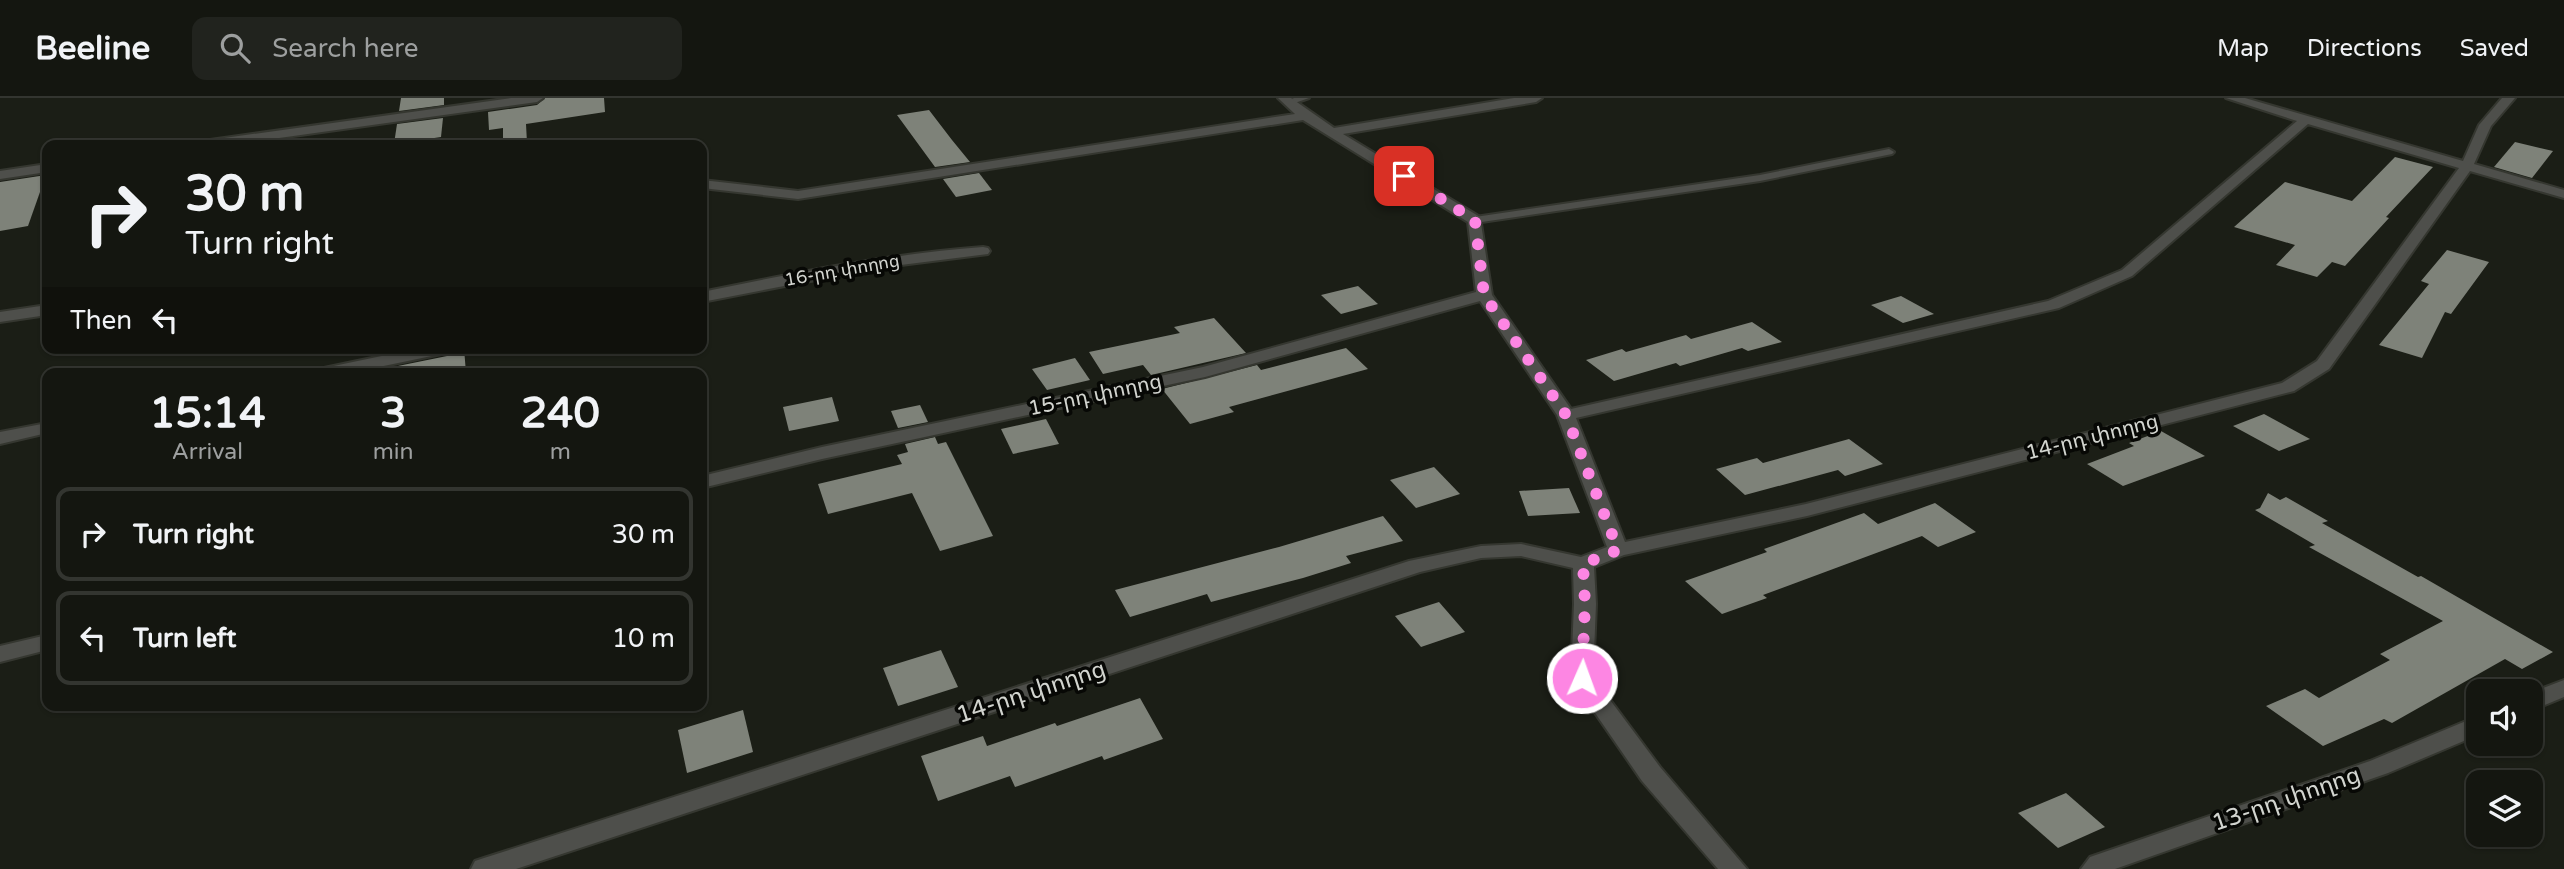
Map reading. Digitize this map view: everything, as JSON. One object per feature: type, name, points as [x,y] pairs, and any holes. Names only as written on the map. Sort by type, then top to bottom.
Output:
[{"type":"street","points":[[239,140],[537,98]]},
{"type":"street","points":[[1333,132],[1536,98]]},
{"type":"street","points":[[2232,98],[2466,168],[2564,194]]},
{"type":"street","name":"14-րդ փողոց","points":[[484,869],[1416,566],[1481,552],[1521,550],[1583,564],[1618,550],[1807,510],[2288,387],[2323,365],[2466,168],[2485,125],[2509,98]]},
{"type":"street","points":[[1293,99],[1305,116],[1475,220],[1484,295],[1566,415],[1618,550]]},
{"type":"street","points":[[707,185],[798,195],[1305,116]]},
{"type":"street","points":[[1566,415],[2053,305],[2127,273],[2305,120]]},
{"type":"street","points":[[0,175],[42,169]]},
{"type":"street","name":"16-րդ փողոց","points":[[707,296],[933,254],[984,251]]},
{"type":"street","name":"15-րդ փողոց","points":[[707,481],[834,450],[1205,372],[1484,295]]},
{"type":"street","points":[[0,317],[42,311]]},
{"type":"street","points":[[348,368],[417,354]]},
{"type":"street","points":[[0,438],[42,429]]},
{"type":"street","points":[[1583,564],[1585,604],[1582,678],[1651,774],[1734,869]]},
{"type":"street","points":[[0,654],[42,644]]},
{"type":"street","points":[[2543,697],[2564,688]]},
{"type":"street","name":"13-րդ փողոց","points":[[2094,869],[2112,859],[2379,767],[2466,730]]},
{"type":"lane","points":[[1475,220],[1760,178],[1889,152]]},
{"type":"building","points":[[401,98],[444,98],[444,105],[399,111]]},
{"type":"building","points":[[545,98],[604,98],[605,112],[526,124],[527,140],[503,140],[503,128],[489,130],[488,112],[537,105]]},
{"type":"building","points":[[929,110],[970,162],[935,167],[897,115]]},
{"type":"building","points":[[443,118],[441,137],[421,140],[395,140],[397,124]]},
{"type":"building","points":[[2515,142],[2553,151],[2532,178],[2494,167]]},
{"type":"building","points":[[2395,157],[2433,167],[2345,266],[2332,262],[2317,277],[2276,265],[2295,245],[2234,227],[2285,182],[2352,201]]},
{"type":"building","points":[[979,173],[992,190],[956,197],[943,179]]},
{"type":"building","points":[[42,176],[42,186],[28,226],[0,231],[0,182]]},
{"type":"building","points":[[2447,250],[2489,262],[2451,314],[2445,312],[2422,358],[2379,345],[2429,284],[2421,281]]},
{"type":"building","points":[[1358,286],[1378,304],[1341,314],[1321,295]]},
{"type":"building","points":[[1901,296],[1934,314],[1903,323],[1871,305]]},
{"type":"building","points":[[1214,318],[1246,353],[1151,375],[1143,365],[1103,374],[1089,352],[1180,333],[1174,327]]},
{"type":"building","points":[[1752,322],[1782,342],[1748,351],[1742,348],[1680,366],[1676,363],[1614,381],[1586,360],[1686,335],[1691,339]]},
{"type":"building","points":[[1346,348],[1368,369],[1229,407],[1234,412],[1190,424],[1162,389],[1257,365],[1261,370]]},
{"type":"building","points":[[464,354],[466,368],[388,368]]},
{"type":"building","points":[[1075,358],[1090,380],[1047,390],[1032,369]]},
{"type":"building","points":[[832,397],[839,421],[789,431],[783,407]]},
{"type":"building","points":[[920,405],[928,422],[898,428],[891,411]]},
{"type":"building","points":[[2264,414],[2310,439],[2279,451],[2233,426]]},
{"type":"building","points":[[1046,419],[1059,444],[1013,454],[1001,429]]},
{"type":"building","points":[[2161,431],[2205,456],[2123,486],[2087,464],[2134,446],[2129,443]]},
{"type":"building","points":[[935,437],[938,444],[946,442],[993,536],[940,551],[912,493],[828,514],[818,484],[902,464],[897,455],[908,452],[905,444]]},
{"type":"building","points":[[1849,439],[1883,464],[1845,476],[1838,470],[1745,495],[1716,469],[1757,458],[1763,463]]},
{"type":"building","points":[[1434,467],[1460,494],[1416,508],[1390,480]]},
{"type":"building","points":[[1569,488],[1580,513],[1528,516],[1519,491]]},
{"type":"building","points":[[2268,493],[2280,500],[2286,497],[2328,521],[2322,523],[2553,652],[2522,669],[2505,659],[2392,723],[2384,719],[2323,746],[2266,706],[2305,689],[2319,698],[2390,660],[2380,654],[2443,621],[2309,547],[2315,545],[2255,510],[2260,508]]},
{"type":"building","points":[[1935,503],[1976,532],[1938,547],[1922,536],[1763,595],[1767,598],[1722,614],[1685,581],[1864,513],[1878,524]]},
{"type":"building","points":[[1383,516],[1403,541],[1346,556],[1351,563],[1303,578],[1211,602],[1207,594],[1130,617],[1115,590],[1279,547]]},
{"type":"building","points":[[1439,602],[1465,632],[1421,647],[1395,616]]},
{"type":"building","points":[[941,650],[958,687],[898,706],[883,668]]},
{"type":"building","points":[[1140,698],[1163,739],[1104,760],[1102,756],[1015,787],[1010,776],[938,801],[921,756],[983,736],[987,746]]},
{"type":"building","points":[[743,710],[753,752],[687,773],[678,730]]},
{"type":"building","points":[[2066,793],[2105,827],[2058,848],[2018,813]]},
{"type":"route","points":[[1404,176],[1475,220],[1484,295],[1566,415],[1618,550],[1583,564],[1585,604],[1582,678]]}]
